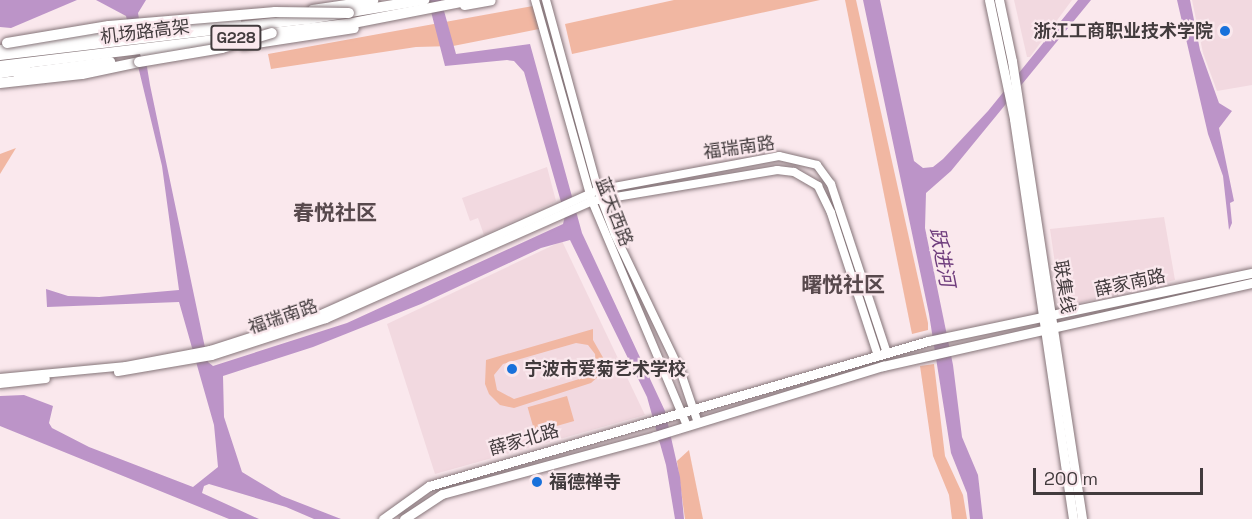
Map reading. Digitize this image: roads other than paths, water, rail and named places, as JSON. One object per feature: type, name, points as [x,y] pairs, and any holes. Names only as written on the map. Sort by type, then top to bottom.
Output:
[{"type":"highway","name":"机场路高架","points":[[0,56],[349,13],[423,0]]},
{"type":"highway","name":"机场路高架","points":[[0,66],[348,24],[471,0]]},
{"type":"highway","points":[[3,47],[109,26],[275,12],[349,13]]},
{"type":"highway","points":[[0,83],[82,74],[222,48],[272,33]]},
{"type":"highway","points":[[0,75],[110,62],[139,62]]},
{"type":"main road","points":[[3,47],[120,34],[373,0]]},
{"type":"main road","points":[[0,75],[12,71],[124,55],[304,38],[491,0]]},
{"type":"main road","name":"联集线","points":[[989,0],[1011,104],[1041,318],[1073,519]]},
{"type":"main road","name":"联集线","points":[[999,0],[1012,61],[1082,519]]},
{"type":"main road","name":"薛家南路","points":[[883,355],[944,337],[1052,317],[1252,273]]},
{"type":"main road","name":"薛家南路","points":[[698,423],[931,353],[1053,329],[1252,283]]},
{"type":"main road","points":[[684,414],[883,355]]},
{"type":"main road","name":"薛家北路","points":[[383,519],[429,486],[684,414]]},
{"type":"main road","points":[[687,426],[698,423]]},
{"type":"main road","name":"薛家北路","points":[[404,519],[442,494],[687,426]]},
{"type":"street","name":"蓝天西路","points":[[535,0],[590,197],[684,414],[687,426]]},
{"type":"street","name":"蓝天西路","points":[[546,0],[600,194],[695,410],[698,423]]},
{"type":"street","name":"福瑞南路","points":[[0,384],[211,353],[319,315],[590,197],[779,156],[817,165],[839,200],[883,355]]},
{"type":"street","name":"福瑞南路","points":[[600,194],[777,170],[808,178],[818,186],[831,213],[883,355]]},
{"type":"street","name":"福瑞南路","points":[[0,378],[188,358]]},
{"type":"place","name":"浙江工商职业技术学院","points":[[1225,31]]},
{"type":"place","name":"宁波市爱菊艺术学校","points":[[512,369]]},
{"type":"place","name":"福德禅寺","points":[[537,482]]},
{"type":"district","name":"春悦社区","points":[[335,213]]},
{"type":"district","name":"曙悦社区","points":[[843,285]]},
{"type":"water label","name":"跃进河","points":[[942,257]]}]
